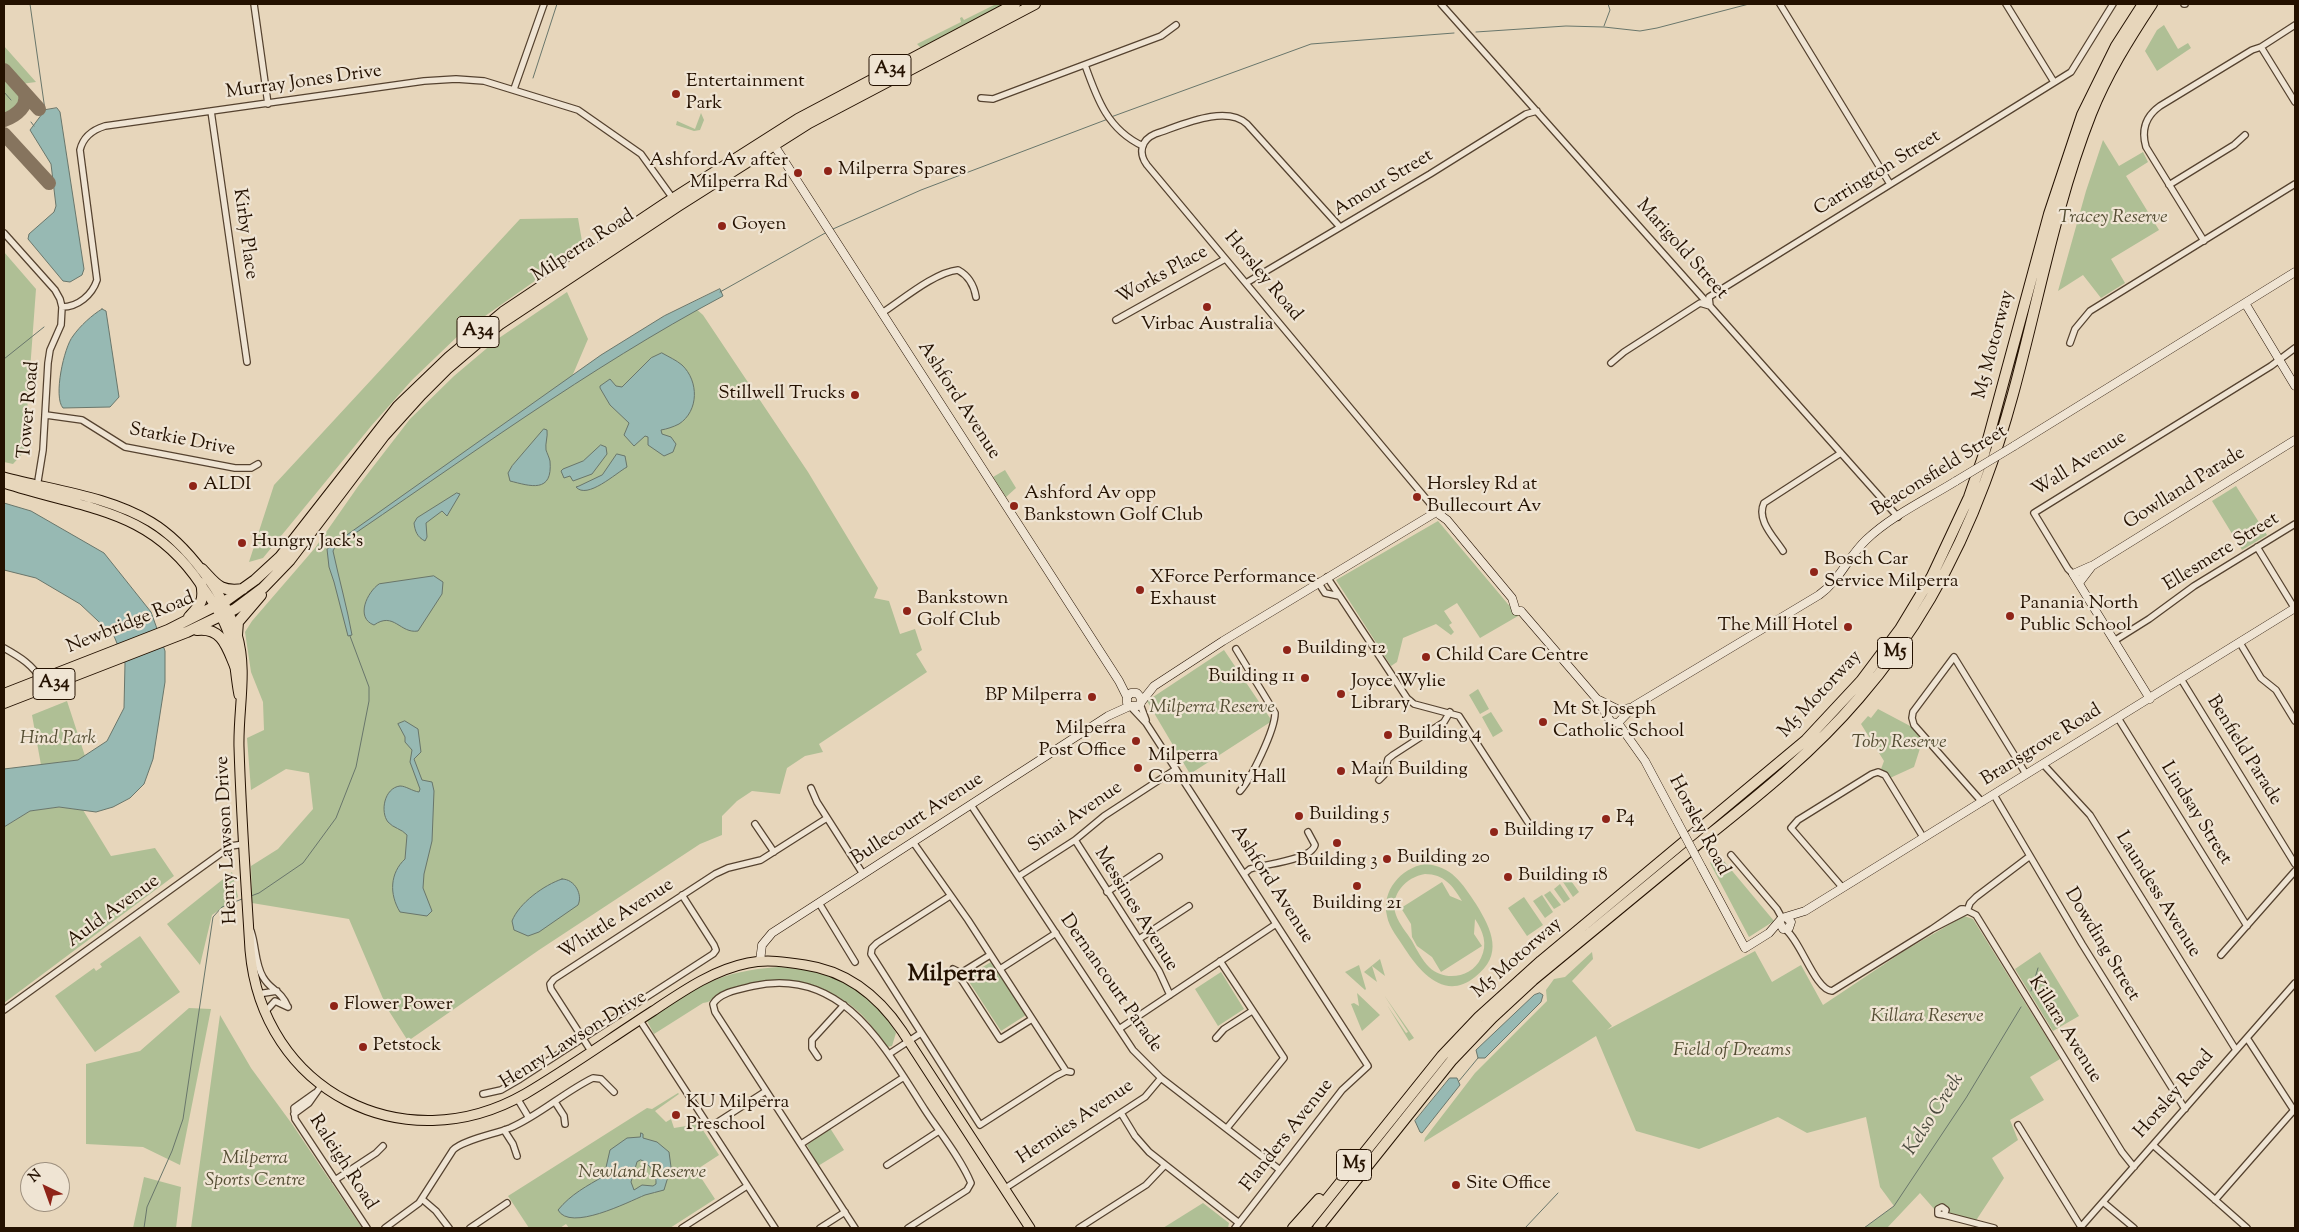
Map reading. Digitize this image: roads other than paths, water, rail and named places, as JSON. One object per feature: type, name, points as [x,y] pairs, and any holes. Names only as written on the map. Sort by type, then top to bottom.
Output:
[{"type":"highway","name":"Milperra Road","points":[[221,610],[280,557],[378,430],[405,399],[448,356],[475,334],[531,292],[771,142],[828,103],[1015,4]]},
{"type":"highway","name":"Milperra Road","points":[[771,142],[913,66],[1035,4]]},
{"type":"highway","name":"M5 Motorway","points":[[1304,1228],[1442,1056],[1479,1017],[1540,961],[1806,740],[1861,681],[1900,629],[1932,576],[1969,497],[1984,454],[2049,214],[2082,115],[2116,46],[2143,4]]},
{"type":"highway","name":"M5 Motorway","points":[[1318,1228],[1452,1060],[1492,1018],[1533,980],[1807,753],[1860,698],[1908,634],[1957,550],[1985,481],[2012,397],[2066,186],[2092,113],[2121,53],[2152,4]]},
{"type":"highway","name":"Milperra Road","points":[[221,610],[257,592],[280,571],[299,550],[384,436],[447,369],[472,346],[676,202]]},
{"type":"highway","points":[[202,569],[222,588],[228,590],[244,588]]},
{"type":"highway","points":[[237,635],[240,620],[280,571]]},
{"type":"highway","points":[[201,583],[202,603],[186,627],[215,632],[226,644],[235,666]]},
{"type":"highway","name":"Newbridge Road","points":[[4,694],[44,683],[103,661],[170,634],[221,610]]},
{"type":"highway","name":"Newbridge Road","points":[[4,703],[44,683]]},
{"type":"highway","points":[[1293,1228],[1404,1102]]},
{"type":"highway","points":[[1326,1228],[1389,1138]]},
{"type":"main road","name":"Ashford Avenue","points":[[771,142],[1131,699]]},
{"type":"main road","name":"Beaconsfield Street","points":[[1616,716],[1827,590],[1866,540],[1898,517],[2295,272]]},
{"type":"main road","points":[[2245,303],[2295,386]]},
{"type":"main road","name":"Gowlland Parade","points":[[2079,583],[2092,566],[2295,440]]},
{"type":"main road","name":"Henry Lawson Drive","points":[[4,476],[37,490],[130,520],[148,530],[171,548],[201,583],[237,635],[243,689],[240,700]]},
{"type":"main road","name":"Henry Lawson Drive","points":[[4,483],[114,505],[137,514],[169,534],[202,569],[221,610],[231,642],[240,700],[239,745],[246,884],[252,964],[258,994],[283,1046],[318,1090],[360,1107],[394,1116],[422,1120],[472,1115],[499,1107],[518,1098],[707,977],[733,967],[760,961],[776,961],[812,966],[848,979],[880,1004],[908,1041],[1030,1228]]},
{"type":"main road","name":"Bullecourt Avenue","points":[[760,961],[762,945],[768,937],[819,903],[1277,606],[1435,512]]},
{"type":"main road","name":"Horsley Road","points":[[1435,512],[1447,520],[1516,604],[1522,605],[1521,611],[1598,699],[1597,702],[1616,716],[1641,755],[1745,948]]},
{"type":"main road","name":"Gowlland Parade","points":[[2073,574],[2092,566]]},
{"type":"main road","name":"Wall Avenue","points":[[2073,574],[2150,699]]},
{"type":"main road","name":"Bransgrove Road","points":[[1745,948],[2295,608]]},
{"type":"main road","name":"Bullecourt Avenue","points":[[1140,703],[1154,686]]},
{"type":"main road","points":[[1141,698],[1140,703],[1136,707],[1131,699],[1141,698]]},
{"type":"main road","points":[[1598,699],[1612,707],[1616,716]]},
{"type":"main road","points":[[1735,928],[1747,937],[1759,939]]},
{"type":"street","points":[[254,4],[268,104]]},
{"type":"street","points":[[514,89],[544,4]]},
{"type":"street","name":"Marigold Street","points":[[1441,4],[1898,517]]},
{"type":"street","points":[[1780,4],[1890,184]]},
{"type":"street","points":[[2006,4],[2054,82]]},
{"type":"street","name":"Carrington Street","points":[[1710,306],[1709,297],[2071,72],[2114,4]]},
{"type":"street","points":[[981,98],[993,99],[1085,66],[1161,36],[1176,25]]},
{"type":"street","points":[[2204,241],[2146,147],[2144,135],[2148,118],[2160,106],[2295,25]]},
{"type":"street","points":[[2261,47],[2295,102]]},
{"type":"street","points":[[1085,66],[1104,112],[1124,136],[1143,146],[1148,138],[1155,134],[1212,117],[1224,114],[1239,118],[1247,124],[1340,227]]},
{"type":"street","name":"Murray Jones Drive","points":[[62,308],[78,304],[91,292],[97,280],[81,156],[84,139],[93,130],[105,126],[442,79],[484,81],[514,89],[585,114],[641,154],[676,202]]},
{"type":"street","name":"Kirby Place","points":[[211,111],[247,362]]},
{"type":"street","name":"Amour Street","points":[[1246,282],[1526,114],[1537,111]]},
{"type":"street","points":[[2169,185],[2234,145],[2245,135]]},
{"type":"street","name":"Horsley Road","points":[[1143,146],[1142,154],[1145,162],[1435,512]]},
{"type":"street","points":[[2070,343],[2075,329],[2090,311],[2295,184]]},
{"type":"street","points":[[4,234],[55,290],[62,308]]},
{"type":"street","name":"Works Place","points":[[1116,320],[1225,259]]},
{"type":"street","points":[[882,313],[941,274],[953,270],[958,270],[968,277],[976,297]]},
{"type":"street","points":[[1612,363],[1624,352],[1700,303],[1710,306]]},
{"type":"street","name":"Tower Road","points":[[37,490],[46,415],[48,363],[50,350],[61,325],[62,308]]},
{"type":"street","points":[[2279,360],[2295,348]]},
{"type":"street","name":"Wall Avenue","points":[[2073,574],[2068,569],[2034,513],[2279,360]]},
{"type":"street","name":"Starkie Drive","points":[[46,415],[82,420],[125,447],[235,468],[251,468],[258,464]]},
{"type":"street","points":[[1783,551],[1761,515],[1764,503],[1841,454]]},
{"type":"street","name":"Ellesmere Street","points":[[2114,641],[2189,590],[2295,524]]},
{"type":"street","points":[[2257,547],[2295,608]]},
{"type":"street","points":[[1327,577],[1407,698],[1414,704],[1450,712],[1459,716],[1535,833]]},
{"type":"street","points":[[1318,582],[1325,593],[1339,596]]},
{"type":"street","points":[[2240,643],[2262,678],[2276,690],[2295,721]]},
{"type":"street","points":[[4,648],[29,663],[37,671],[44,683]]},
{"type":"street","points":[[1236,649],[1275,713],[1260,761],[1251,774],[1247,785],[1240,791]]},
{"type":"street","points":[[1982,802],[1912,722],[1913,712],[1954,657],[2026,774]]},
{"type":"street","name":"Benfield Parade","points":[[2181,679],[2295,864]]},
{"type":"street","name":"Ashford Avenue","points":[[1131,699],[1368,1066]]},
{"type":"street","name":"Ashford Avenue","points":[[1140,703],[1146,722]]},
{"type":"street","points":[[1379,780],[1384,775],[1388,759],[1444,722],[1450,712]]},
{"type":"street","name":"Lindsay Street","points":[[2118,718],[2247,926]]},
{"type":"street","name":"Laundess Avenue","points":[[2043,764],[2090,815],[2236,1050]]},
{"type":"street","name":"Sinai Avenue","points":[[1019,876],[1075,840],[1104,816],[1176,769]]},
{"type":"street","points":[[1842,887],[1791,828],[1798,820],[1872,774],[1878,772],[1885,776],[1923,838]]},
{"type":"street","points":[[811,788],[815,799],[863,874]]},
{"type":"street","name":"Dowding Street","points":[[1994,795],[2087,953],[2185,1109]]},
{"type":"street","name":"Dernancourt Parade","points":[[971,805],[1140,1058],[1162,1078],[1280,1170]]},
{"type":"street","name":"Whittle Avenue","points":[[592,1051],[551,988],[552,982],[719,871],[756,862],[827,818]]},
{"type":"street","points":[[755,824],[774,852]]},
{"type":"street","points":[[1244,874],[1250,869],[1301,858],[1310,853],[1315,845],[1308,832]]},
{"type":"street","name":"Messines Avenue","points":[[1075,840],[1159,971],[1170,995]]},
{"type":"street","points":[[913,842],[990,954],[1068,1071],[980,1125],[871,954],[872,948],[877,943],[950,896]]},
{"type":"street","name":"Auld Avenue","points":[[4,1010],[231,846],[244,844]]},
{"type":"street","points":[[1731,855],[1777,909],[1820,985],[1829,991],[1967,911],[1970,903],[1976,897],[2001,876],[2030,856]]},
{"type":"street","points":[[1107,892],[1159,858]]},
{"type":"street","points":[[2221,956],[2295,871]]},
{"type":"street","points":[[483,1094],[505,1088],[715,952],[714,945],[682,895]]},
{"type":"street","points":[[819,903],[856,962]]},
{"type":"street","points":[[1139,939],[1189,906]]},
{"type":"street","name":"Killara Avenue","points":[[1967,911],[1977,917],[2122,1152],[2134,1167]]},
{"type":"street","points":[[249,922],[256,945],[259,970],[263,978],[283,996],[288,1006],[275,1001],[265,1012]]},
{"type":"street","points":[[1119,1029],[1276,924]]},
{"type":"street","points":[[1000,969],[1056,934]]},
{"type":"street","points":[[961,973],[990,954]]},
{"type":"street","points":[[1220,961],[1284,1058],[1227,1128]]},
{"type":"street","points":[[953,969],[961,973]]},
{"type":"street","points":[[961,973],[962,979],[1000,1039],[1032,1019]]},
{"type":"street","points":[[855,1228],[715,1012],[713,1007],[715,1001],[736,990],[762,984],[777,984],[815,990],[844,1005],[866,1023],[889,1054],[971,1183],[967,1190],[908,1228]]},
{"type":"street","name":"Horsley Road","points":[[2081,1228],[2236,1050],[2294,987]]},
{"type":"street","points":[[258,994],[277,991]]},
{"type":"street","points":[[818,1057],[812,1048],[812,1040],[844,1005]]},
{"type":"street","points":[[1216,1038],[1224,1028],[1252,1011]]},
{"type":"street","points":[[640,1020],[775,1228]]},
{"type":"street","points":[[889,1054],[921,1033]]},
{"type":"street","points":[[2215,1200],[2295,1111],[2247,1038]]},
{"type":"street","name":"Flanders Avenue","points":[[1237,1226],[1342,1090],[1368,1066]]},
{"type":"street","points":[[801,1144],[904,1077]]},
{"type":"street","points":[[385,1228],[412,1210],[422,1199],[458,1145],[504,1130],[529,1118],[596,1078],[601,1079],[614,1092]]},
{"type":"street","name":"Hermies Avenue","points":[[1004,1189],[1121,1114],[1145,1097],[1162,1078]]},
{"type":"street","name":"Raleigh Road","points":[[318,1090],[293,1110],[296,1121],[367,1228]]},
{"type":"street","points":[[710,1127],[766,1091]]},
{"type":"street","points":[[518,1098],[529,1118]]},
{"type":"street","points":[[555,1102],[564,1116],[565,1124]]},
{"type":"street","points":[[1121,1114],[1135,1136],[1165,1165],[1237,1226]]},
{"type":"street","points":[[2018,1125],[2081,1228]]},
{"type":"street","points":[[504,1130],[513,1144],[517,1156]]},
{"type":"street","points":[[887,1165],[939,1132]]},
{"type":"street","points":[[2153,1145],[2247,1228]]},
{"type":"street","points":[[335,1180],[376,1153],[383,1146]]},
{"type":"street","points":[[1079,1228],[1146,1185],[1165,1165]]},
{"type":"street","points":[[682,1228],[747,1186]]},
{"type":"street","points":[[422,1199],[436,1210],[449,1228]]},
{"type":"street","points":[[2103,1202],[2134,1228]]},
{"type":"street","points":[[470,1228],[507,1203]]},
{"type":"street","points":[[820,1228],[845,1212]]},
{"type":"street","points":[[1944,1215],[1994,1228]]},
{"type":"water","points":[[57,108],[60,112],[84,269],[82,275],[70,282],[63,281],[28,239],[29,234],[54,212],[56,206],[51,164],[30,130],[45,110]]},
{"type":"water","points":[[720,289],[723,296],[623,353],[574,384],[335,547],[333,551],[352,635],[348,636],[329,567],[327,549],[601,355],[664,316]]},
{"type":"water","points":[[102,309],[106,311],[119,397],[110,407],[63,408],[60,402],[59,383],[66,350],[76,332],[94,314]]},
{"type":"water","points":[[662,353],[682,365],[692,379],[694,387],[693,404],[686,418],[677,425],[661,430],[662,434],[671,437],[676,444],[673,452],[664,456],[648,445],[648,437],[645,436],[634,446],[624,435],[629,423],[610,405],[600,388],[610,379],[616,386],[622,387],[651,358]]},
{"type":"water","points":[[544,429],[547,430],[546,450],[550,461],[548,479],[544,483],[532,486],[510,481],[508,473],[512,466]]},
{"type":"water","points":[[601,445],[606,447],[607,454],[592,474],[573,481],[570,476],[564,478],[561,471],[563,469],[583,461]]},
{"type":"water","points":[[617,454],[625,456],[627,467],[594,488],[581,490],[576,487],[602,475]]},
{"type":"water","points":[[457,493],[460,494],[447,516],[442,511],[426,523],[427,537],[425,541],[418,536],[414,523],[417,518]]},
{"type":"water","points":[[4,503],[31,511],[104,553],[151,612],[165,651],[165,682],[153,759],[144,784],[130,798],[113,807],[96,812],[59,807],[30,811],[4,827],[4,769],[78,760],[107,741],[124,708],[125,663],[114,636],[80,604],[36,578],[4,570]]},
{"type":"water","points":[[434,576],[443,582],[442,594],[418,631],[406,629],[387,620],[374,625],[368,622],[365,617],[365,605],[370,593],[379,584]]},
{"type":"water","points":[[405,721],[418,729],[421,752],[414,759],[422,780],[432,782],[434,791],[432,841],[424,874],[423,888],[432,911],[427,916],[400,912],[396,905],[393,891],[394,877],[405,859],[407,835],[388,822],[384,812],[385,801],[390,791],[400,786],[419,792],[420,789],[410,762],[412,750],[405,742],[405,737],[398,724]]},
{"type":"water","points":[[562,879],[571,882],[577,888],[579,892],[578,905],[539,932],[528,936],[514,930],[512,921],[515,914],[526,901],[540,890]]},
{"type":"water","points":[[1540,993],[1543,995],[1541,1002],[1485,1058],[1478,1058],[1476,1050],[1534,995]]},
{"type":"water","points":[[1450,1078],[1457,1078],[1460,1085],[1422,1133],[1420,1132],[1415,1121]]},
{"type":"water","points":[[641,1133],[643,1138],[657,1142],[669,1152],[671,1167],[664,1190],[586,1217],[574,1218],[564,1216],[558,1210],[574,1195],[604,1176],[610,1150],[627,1138],[640,1137]],"holes":[[[641,1160],[654,1173],[656,1184],[653,1186],[642,1185],[634,1190],[631,1182],[637,1162]]]},
{"type":"waterway","points":[[30,4],[45,110]]},
{"type":"waterway","points":[[533,78],[557,4]]},
{"type":"waterway","points":[[1604,26],[1610,10],[1608,4]]},
{"type":"waterway","points":[[1476,32],[1566,26],[1604,27],[1640,31],[1749,4]]},
{"type":"waterway","points":[[1111,117],[1311,44],[1454,33]]},
{"type":"waterway","points":[[4,92],[11,100]]},
{"type":"waterway","points":[[833,229],[921,190],[1108,119]]},
{"type":"waterway","points":[[31,122],[34,126]]},
{"type":"waterway","points":[[720,292],[827,232]]},
{"type":"waterway","points":[[4,359],[44,327]]},
{"type":"waterway","points":[[251,896],[259,893],[303,863],[336,818],[356,767],[369,701],[369,687],[350,636]]},
{"type":"waterway","points":[[144,1228],[147,1207],[172,1151],[183,1119],[213,917],[222,907],[242,899]]},
{"type":"waterway","name":"Kelso Creek","points":[[2031,991],[2038,968]]},
{"type":"waterway","name":"Kelso Creek","points":[[1864,1228],[1894,1206],[1966,1098],[2021,1007]]},
{"type":"waterway","points":[[1459,1081],[1478,1058]]},
{"type":"waterway","points":[[1525,1228],[1558,1193]]},
{"type":"place","name":"Entertainment Park","points":[[676,94]]},
{"type":"place","name":"Milperra Spares","points":[[828,171]]},
{"type":"place","name":"Ashford Av after Milperra Rd","points":[[798,173]]},
{"type":"place","name":"Goyen","points":[[722,226]]},
{"type":"place","name":"Virbac Australia","points":[[1207,307]]},
{"type":"place","name":"Stillwell Trucks","points":[[855,395]]},
{"type":"place","name":"ALDI","points":[[193,486]]},
{"type":"place","name":"Horsley Rd at Bullecourt Av","points":[[1417,497]]},
{"type":"place","name":"Ashford Av opp Bankstown Golf Club","points":[[1014,506]]},
{"type":"place","name":"Hungry Jack's","points":[[242,543]]},
{"type":"place","name":"Bosch Car Service Milperra","points":[[1814,572]]},
{"type":"place","name":"XForce Performance Exhaust","points":[[1140,590]]},
{"type":"place","name":"Bankstown Golf Club","points":[[907,611]]},
{"type":"place","name":"Panania North Public School","points":[[2010,616]]},
{"type":"place","name":"The Mill Hotel","points":[[1848,627]]},
{"type":"place","name":"Building 12","points":[[1287,650]]},
{"type":"place","name":"Child Care Centre","points":[[1426,657]]},
{"type":"place","name":"Building 11","points":[[1305,678]]},
{"type":"place","name":"Joyce Wylie Library","points":[[1341,694]]},
{"type":"place","name":"BP Milperra","points":[[1092,697]]},
{"type":"place","name":"Mt St Joseph Catholic School","points":[[1543,722]]},
{"type":"place","name":"Building 4","points":[[1388,735]]},
{"type":"place","name":"Milperra Post Office","points":[[1136,741]]},
{"type":"place","name":"Milperra Community Hall","points":[[1138,768]]},
{"type":"place","name":"Main Building","points":[[1341,771]]},
{"type":"place","name":"Building 5","points":[[1299,816]]},
{"type":"place","name":"P4","points":[[1606,819]]},
{"type":"place","name":"Building 17","points":[[1494,832]]},
{"type":"place","name":"Building 3","points":[[1337,843]]},
{"type":"place","name":"Building 20","points":[[1387,859]]},
{"type":"place","name":"Building 18","points":[[1508,877]]},
{"type":"place","name":"Building 21","points":[[1357,886]]},
{"type":"place","name":"Flower Power","points":[[334,1006]]},
{"type":"place","name":"Petstock","points":[[363,1047]]},
{"type":"place","name":"KU Milperra Preschool","points":[[676,1115]]},
{"type":"place","name":"Site Office","points":[[1456,1185]]},
{"type":"district","name":"Milperra","points":[[952,976]]},
{"type":"park label","name":"Tracey Reserve","points":[[2113,219]]},
{"type":"park label","name":"Milperra Reserve","points":[[1212,709]]},
{"type":"park label","name":"Hind Park","points":[[58,740]]},
{"type":"park label","name":"Toby Reserve","points":[[1899,744]]},
{"type":"park label","name":"Killara Reserve","points":[[1927,1018]]},
{"type":"park label","name":"Field of Dreams","points":[[1732,1052]]},
{"type":"park label","name":"Milperra Sports Centre","points":[[255,1171]]},
{"type":"park label","name":"Newland Reserve","points":[[642,1174]]}]
